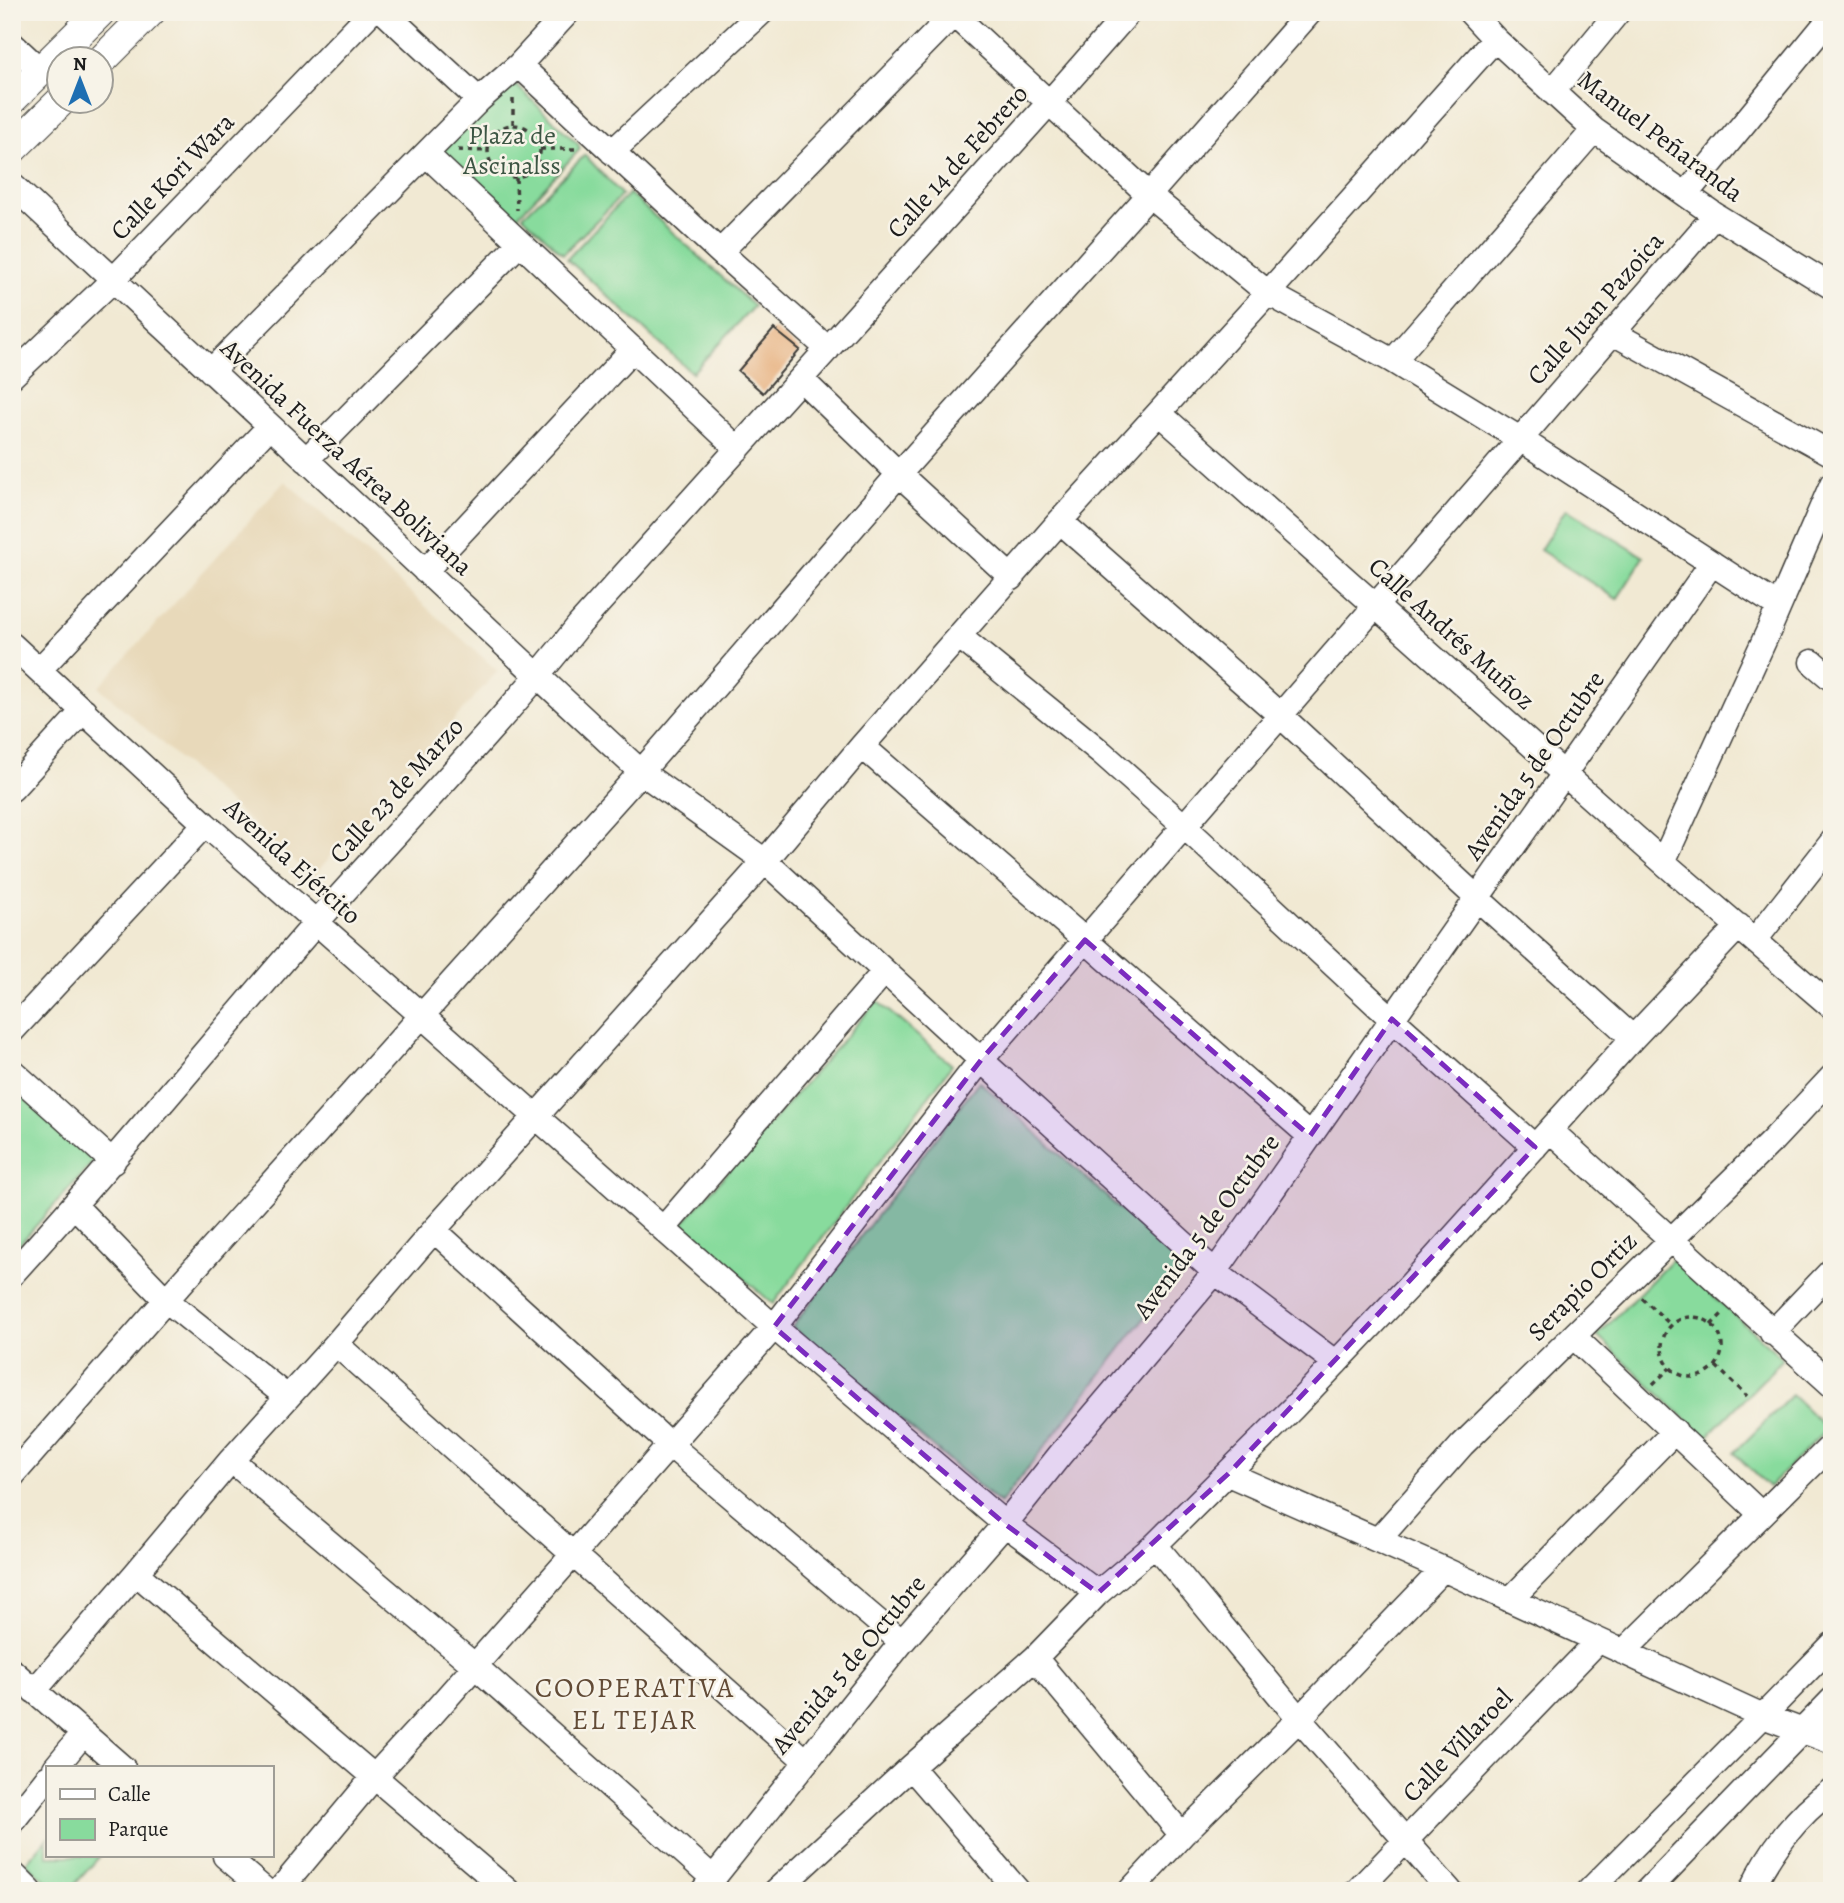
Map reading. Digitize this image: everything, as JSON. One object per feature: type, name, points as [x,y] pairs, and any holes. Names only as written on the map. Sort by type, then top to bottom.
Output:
[{"type":"main road","points":[[12,99],[100,12]]},
{"type":"main road","points":[[116,46],[150,12]]},
{"type":"main road","points":[[12,149],[46,116]]},
{"type":"street","name":"Calle Kori Wara","points":[[12,376],[113,280],[371,12]]},
{"type":"street","points":[[384,12],[479,100]]},
{"type":"street","points":[[211,371],[479,100],[519,65],[568,12]]},
{"type":"street","points":[[607,148],[762,12]]},
{"type":"street","name":"Calle 14 de Febrero","points":[[828,349],[1129,12]]},
{"type":"street","points":[[12,1476],[166,1300],[641,772],[899,474],[1310,12]]},
{"type":"street","name":"Manuel Peñaranda","points":[[1470,12],[1495,39],[1594,130],[1715,215],[1830,283]]},
{"type":"street","points":[[1552,92],[1619,12]]},
{"type":"street","points":[[720,252],[954,13],[1149,195],[1268,293],[1393,361],[1520,439],[1778,606]]},
{"type":"street","points":[[1686,194],[1832,16]]},
{"type":"street","points":[[34,1691],[231,1460],[765,861],[1060,521],[1495,39]]},
{"type":"street","points":[[12,44],[40,71]]},
{"type":"street","points":[[519,65],[828,349]]},
{"type":"street","points":[[1393,361],[1594,130]]},
{"type":"street","points":[[426,154],[738,449]]},
{"type":"street","name":"Avenida Fuerza Aérea Boliviana","points":[[12,186],[641,772],[765,861],[1215,1272],[1336,1363]]},
{"type":"street","name":"Calle Juan Pazoica","points":[[279,1891],[374,1777],[774,1327],[981,1060],[1715,215]]},
{"type":"street","points":[[306,460],[513,236]]},
{"type":"street","points":[[1613,333],[1832,454]]},
{"type":"street","points":[[425,571],[633,349]]},
{"type":"street","name":"Calle 23 de Marzo","points":[[14,1269],[75,1206],[316,923],[539,677],[579,625],[828,349]]},
{"type":"street","points":[[800,379],[1012,578]]},
{"type":"street","name":"Calle Andrés Muñoz","points":[[1159,413],[1663,862],[1832,1007]]},
{"type":"street","points":[[39,670],[270,426]]},
{"type":"street","points":[[1663,862],[1832,484]]},
{"type":"street","points":[[1060,521],[1280,715],[1633,1038]]},
{"type":"street","name":"Avenida 5 de Octubre","points":[[708,1884],[902,1642],[1005,1524],[1215,1272],[1712,563]]},
{"type":"street","points":[[960,636],[1102,753],[1392,1019],[1670,1240],[1832,1385]]},
{"type":"street","name":"Avenida Ejército","points":[[12,645],[205,824],[774,1327],[1005,1524],[1098,1593]]},
{"type":"street","points":[[1812,662],[1832,680]]},
{"type":"street","points":[[12,789],[83,710]]},
{"type":"street","points":[[862,746],[1310,1136]]},
{"type":"street","points":[[12,1031],[205,824]]},
{"type":"street","points":[[776,1891],[802,1882],[911,1766],[1035,1658],[1098,1593],[1155,1545],[1228,1474],[1412,1283],[1633,1038],[1747,933],[1832,842]]},
{"type":"street","points":[[663,1229],[884,972]]},
{"type":"street","points":[[12,1071],[113,1162]]},
{"type":"street","name":"Serapio Ortiz","points":[[1378,1540],[1462,1445],[1772,1141],[1832,1077]]},
{"type":"street","points":[[75,1206],[166,1300],[287,1397]]},
{"type":"street","points":[[435,1230],[670,1445],[902,1642]]},
{"type":"street","points":[[1772,1333],[1832,1270]]},
{"type":"street","points":[[1573,1336],[1761,1514]]},
{"type":"street","points":[[336,1344],[806,1761]]},
{"type":"street","points":[[1510,1600],[1675,1431]]},
{"type":"street","points":[[1623,1652],[1832,1445]]},
{"type":"street","points":[[231,1460],[475,1666],[708,1884]]},
{"type":"street","points":[[1228,1474],[1763,1716],[1832,1742]]},
{"type":"street","points":[[1155,1545],[1299,1719],[1450,1891]]},
{"type":"street","points":[[1130,1891],[1443,1569]]},
{"type":"street","points":[[136,1573],[508,1891]]},
{"type":"street","name":"Calle Villaroel","points":[[1357,1891],[1598,1641]]},
{"type":"street","points":[[1590,1891],[1832,1645]]},
{"type":"street","points":[[1035,1658],[1182,1835]]},
{"type":"street","points":[[12,1671],[121,1766]]},
{"type":"street","points":[[1647,1891],[1832,1700]]},
{"type":"street","points":[[57,1766],[83,1734]]},
{"type":"street","points":[[911,1766],[1018,1891]]},
{"type":"street","points":[[12,1822],[46,1779]]},
{"type":"street","points":[[1751,1891],[1760,1872],[1798,1819],[1832,1790]]},
{"type":"street","points":[[226,1857],[266,1891]]},
{"type":"street","points":[[12,1873],[30,1891]]},
{"type":"path","points":[[505,126],[523,126],[536,137],[540,149],[537,163],[532,170],[516,177],[507,177],[493,168],[487,151],[492,136],[505,126]]},
{"type":"path","points":[[540,149],[607,148]]},
{"type":"path","points":[[513,236],[517,217],[516,177]]},
{"type":"path","points":[[1626,1284],[1671,1325]]},
{"type":"path","points":[[1697,1318],[1714,1327],[1720,1335],[1722,1346],[1716,1365],[1699,1376],[1688,1377],[1670,1368],[1662,1351],[1662,1342],[1671,1325],[1679,1320],[1697,1318]]},
{"type":"path","points":[[1716,1365],[1747,1396]]},
{"type":"highlighted area","points":[[1085,940],[1310,1136],[1392,1019],[1535,1147],[1228,1474],[1098,1593],[1005,1524],[774,1327],[981,1060]]},
{"type":"shaded area","points":[[285,481],[498,671],[312,877],[99,687]]},
{"type":"green space","name":"Plaza de Ascinalss","points":[[513,84],[578,144],[580,149],[517,217],[443,154],[446,145]]},
{"type":"green space","points":[[585,155],[622,195],[563,254],[523,216]]},
{"type":"green space","points":[[629,193],[754,306],[692,373],[567,259]]},
{"type":"green space","points":[[1566,509],[1644,557],[1617,599],[1540,550]]},
{"type":"green space","points":[[877,1001],[952,1065],[773,1304],[682,1224]]},
{"type":"green space","points":[[979,1081],[1184,1267],[1000,1504],[792,1327]]},
{"type":"green space","points":[[12,1087],[95,1160],[16,1248],[12,1244]]},
{"type":"green space","points":[[1673,1259],[1783,1359],[1706,1438],[1597,1336]]},
{"type":"green space","points":[[1792,1395],[1827,1429],[1769,1487],[1734,1453]]},
{"type":"green space","points":[[46,1839],[46,1857],[99,1857],[69,1891],[58,1891],[26,1863]]},
{"type":"building","points":[[774,329],[800,350],[763,393],[738,371]]},
{"type":"district","name":"COOPERATIVA EL TEJAR","points":[[635,1703]]}]
